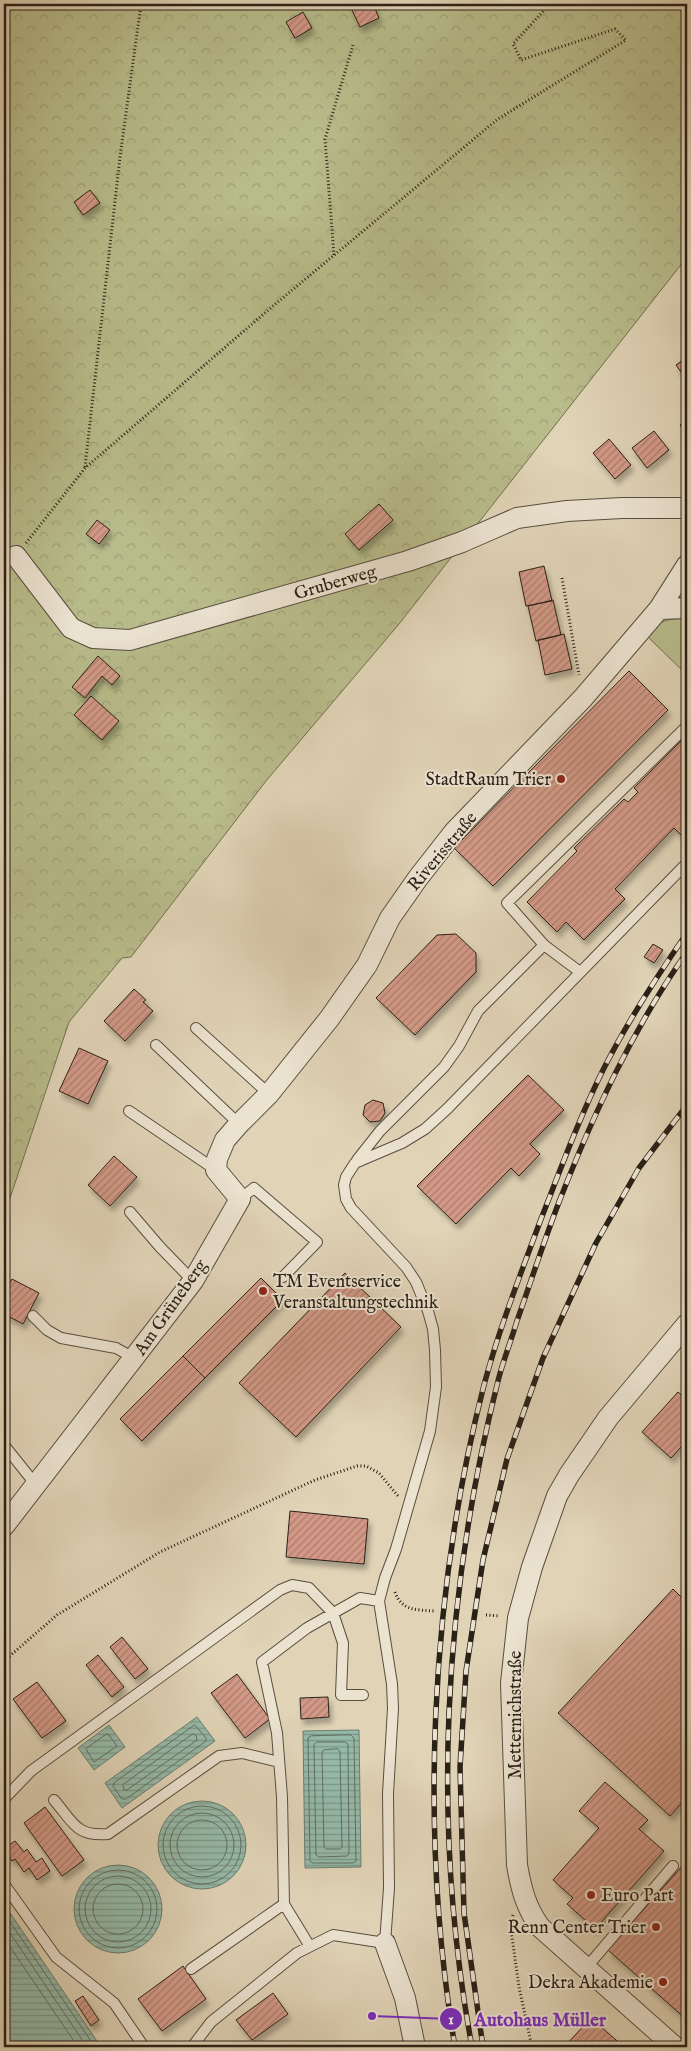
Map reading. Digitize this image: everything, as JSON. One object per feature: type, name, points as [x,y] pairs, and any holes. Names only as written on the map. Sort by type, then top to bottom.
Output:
[{"type":"street","name":"Gruberweg","points":[[16,556],[70,628],[93,638],[130,640],[408,561],[462,542],[517,518],[567,511],[622,508],[687,508]]},
{"type":"street","name":"Riverisstraße","points":[[273,1090],[361,974],[390,918],[454,832],[583,698],[658,608],[687,565]]},
{"type":"street","points":[[658,608],[687,608]]},
{"type":"street","points":[[240,1199],[216,1170],[217,1159],[225,1140],[273,1090]]},
{"type":"street","name":"Am Grüneberg","points":[[4,1526],[193,1281],[240,1199]]},
{"type":"street","name":"Metternichstraße","points":[[675,2047],[540,1927],[528,1907],[521,1887],[517,1855],[511,1683],[518,1618],[532,1566],[557,1496],[608,1418],[687,1324]]},
{"type":"street","points":[[386,1943],[404,1998],[415,2047]]},
{"type":"lane","points":[[580,972],[544,945],[507,903],[687,726]]},
{"type":"lane","points":[[355,1163],[402,1143],[425,1129],[447,1109],[687,863]]},
{"type":"lane","points":[[192,2047],[211,2022],[309,1945],[333,1935],[386,1943],[389,1888],[388,1794],[393,1708],[392,1684],[379,1601],[430,1431],[436,1387],[433,1329],[416,1282],[406,1267],[351,1208],[346,1200],[344,1193],[346,1177],[380,1131],[444,1067],[460,1046],[478,1011],[544,945]]},
{"type":"lane","points":[[196,1028],[273,1090]]},
{"type":"lane","points":[[156,1045],[239,1124]]},
{"type":"lane","points":[[129,1111],[216,1170]]},
{"type":"lane","points":[[240,1199],[254,1188],[317,1242],[283,1276]]},
{"type":"lane","points":[[130,1212],[193,1281]]},
{"type":"lane","points":[[34,1316],[47,1330],[61,1338],[116,1348],[134,1358]]},
{"type":"lane","points":[[4,1445],[36,1485]]},
{"type":"lane","points":[[4,1799],[31,1771],[280,1590],[292,1585],[310,1588],[333,1613],[343,1643],[341,1695],[362,1695]]},
{"type":"lane","points":[[309,1945],[284,1904],[277,1733],[262,1662],[307,1628],[360,1598],[379,1601]]},
{"type":"lane","points":[[54,1800],[82,1832],[97,1835],[108,1834],[219,1756],[242,1753],[279,1762]]},
{"type":"lane","points":[[586,1968],[673,1866]]},
{"type":"lane","points":[[4,1884],[56,1957],[114,2003],[144,2047]]},
{"type":"lane","points":[[191,1969],[284,1904]]},
{"type":"path","points":[[85,468],[120,157],[141,4]]},
{"type":"path","points":[[16,556],[85,468],[273,306],[498,119],[626,40],[616,29],[521,60],[513,44],[550,4]]},
{"type":"path","points":[[334,255],[325,139],[353,45]]},
{"type":"path","points":[[562,578],[583,698]]},
{"type":"path","points":[[4,1661],[57,1615],[160,1552],[315,1480],[357,1466],[366,1466],[379,1473],[398,1496],[410,1499]]},
{"type":"path","points":[[396,1585],[396,1597],[406,1607],[435,1611]]},
{"type":"path","points":[[513,1914],[510,1923],[519,1987],[532,2047]]},
{"type":"green space","points":[[4,4],[687,4],[687,257],[399,624],[266,781],[131,957],[122,958],[69,1022],[4,1216]]},
{"type":"green space","points":[[687,618],[687,675],[648,637],[656,626],[664,621]]},
{"type":"water","points":[[197,1717],[215,1741],[122,1808],[105,1783]]},
{"type":"water","points":[[109,1725],[125,1747],[94,1770],[78,1748]]},
{"type":"water","points":[[359,1730],[361,1867],[305,1868],[303,1731]]},
{"type":"water","points":[[202,1801],[219,1805],[233,1814],[242,1828],[246,1845],[242,1862],[233,1876],[219,1885],[202,1889],[185,1885],[171,1876],[162,1862],[158,1845],[162,1828],[171,1814],[185,1805]]},
{"type":"water","points":[[118,1865],[135,1868],[143,1872],[155,1884],[159,1892],[162,1909],[159,1926],[155,1934],[143,1946],[135,1950],[118,1953],[101,1950],[93,1946],[81,1934],[77,1926],[74,1909],[77,1892],[81,1884],[93,1872],[101,1868]]},
{"type":"water","points":[[4,1904],[101,2047],[4,2047]]},
{"type":"building","points":[[349,4],[373,4],[379,18],[360,27]]},
{"type":"building","points":[[303,12],[312,28],[295,38],[286,22]]},
{"type":"building","points":[[90,190],[100,203],[83,215],[74,202]]},
{"type":"building","points":[[687,357],[687,378],[686,379],[676,365]]},
{"type":"building","points":[[687,420],[687,434],[680,425]]},
{"type":"building","points":[[654,431],[669,450],[647,468],[632,448]]},
{"type":"building","points":[[609,439],[631,465],[615,479],[593,453]]},
{"type":"building","points":[[379,504],[393,520],[359,550],[345,534]]},
{"type":"building","points":[[97,520],[110,530],[99,544],[86,534]]},
{"type":"building","points":[[544,566],[552,601],[526,606],[519,572]]},
{"type":"building","points":[[553,600],[561,635],[536,641],[528,606]]},
{"type":"building","points":[[564,634],[572,669],[545,675],[538,640]]},
{"type":"building","points":[[98,656],[120,676],[112,685],[102,676],[85,698],[72,687]]},
{"type":"building","name":"StadtRaum Trier","points":[[629,671],[668,710],[493,886],[454,848]]},
{"type":"building","points":[[91,696],[119,721],[102,740],[74,715]]},
{"type":"building","points":[[687,735],[687,841],[674,828],[615,889],[625,899],[584,940],[566,922],[557,932],[527,902],[577,851],[574,848],[624,799],[628,802],[638,792],[634,788]]},
{"type":"building","points":[[456,934],[476,953],[476,972],[415,1035],[376,998],[437,935]]},
{"type":"building","points":[[653,944],[663,950],[654,963],[644,957]]},
{"type":"building","points":[[134,989],[146,1000],[143,1002],[153,1011],[125,1041],[104,1021]]},
{"type":"building","points":[[79,1048],[108,1061],[88,1104],[59,1091]]},
{"type":"building","points":[[528,1075],[564,1110],[530,1144],[540,1154],[519,1176],[511,1168],[456,1224],[417,1186]]},
{"type":"building","points":[[373,1100],[383,1103],[385,1113],[380,1121],[370,1122],[363,1115],[365,1105]]},
{"type":"building","points":[[114,1156],[137,1177],[110,1206],[88,1185]]},
{"type":"building","points":[[345,1273],[401,1327],[296,1437],[239,1383]]},
{"type":"building","points":[[261,1278],[283,1300],[205,1378],[183,1356]]},
{"type":"building","points":[[12,1279],[39,1293],[23,1324],[4,1314],[4,1294]]},
{"type":"building","points":[[183,1356],[205,1378],[142,1441],[120,1419]]},
{"type":"building","points":[[678,1392],[687,1400],[687,1451],[682,1446],[671,1458],[642,1432]]},
{"type":"building","points":[[290,1511],[368,1519],[364,1564],[286,1557]]},
{"type":"building","points":[[673,1589],[687,1603],[687,1797],[670,1816],[558,1713]]},
{"type":"building","points":[[122,1637],[148,1669],[135,1679],[110,1647]]},
{"type":"building","points":[[98,1655],[124,1687],[112,1697],[86,1665]]},
{"type":"building","points":[[237,1674],[270,1719],[245,1738],[211,1693]]},
{"type":"building","points":[[37,1682],[66,1721],[42,1738],[13,1699]]},
{"type":"building","points":[[328,1697],[329,1717],[301,1719],[300,1698]]},
{"type":"building","points":[[605,1782],[648,1820],[639,1829],[664,1851],[595,1929],[567,1904],[573,1898],[553,1880],[599,1828],[579,1811]]},
{"type":"building","points":[[45,1807],[84,1860],[62,1876],[24,1823]]},
{"type":"building","points":[[15,1841],[24,1852],[27,1849],[36,1862],[42,1858],[50,1871],[37,1880],[29,1868],[24,1872],[15,1859],[12,1861],[4,1849]]},
{"type":"building","points":[[683,1865],[687,1869],[687,2020],[608,1950]]},
{"type":"building","points":[[183,1966],[206,1999],[162,2031],[138,1999]]},
{"type":"building","points":[[273,1993],[288,2014],[252,2040],[236,2020]]},
{"type":"building","points":[[83,1996],[99,2020],[91,2026],[75,2001]]},
{"type":"building","points":[[591,2018],[624,2047],[564,2047]]},
{"type":"railway","points":[[455,2047],[444,1966],[437,1883],[434,1799],[436,1715],[442,1630],[452,1547],[466,1465],[484,1385],[496,1343],[541,1219],[579,1123],[595,1086],[623,1033],[687,933]]},
{"type":"railway","points":[[472,2047],[459,1964],[451,1880],[448,1797],[449,1713],[455,1629],[465,1546],[479,1463],[502,1366],[543,1246],[572,1169],[615,1073],[649,1011],[687,952]]},
{"type":"railway","points":[[483,2047],[464,1913],[460,1767],[466,1671],[483,1560],[507,1459],[543,1358],[596,1243],[639,1168],[687,1105]]},
{"type":"place","name":"StadtRaum Trier","points":[[561,779]]},
{"type":"place","name":"TM Eventservice Veranstaltungstechnik","points":[[263,1291]]},
{"type":"place","name":"Euro Part","points":[[591,1895]]},
{"type":"place","name":"Renn Center Trier","points":[[656,1927]]},
{"type":"place","name":"Dekra Akademie","points":[[663,1982]]},
{"type":"place","name":"Autohaus Müller","points":[[372,2016]]}]
